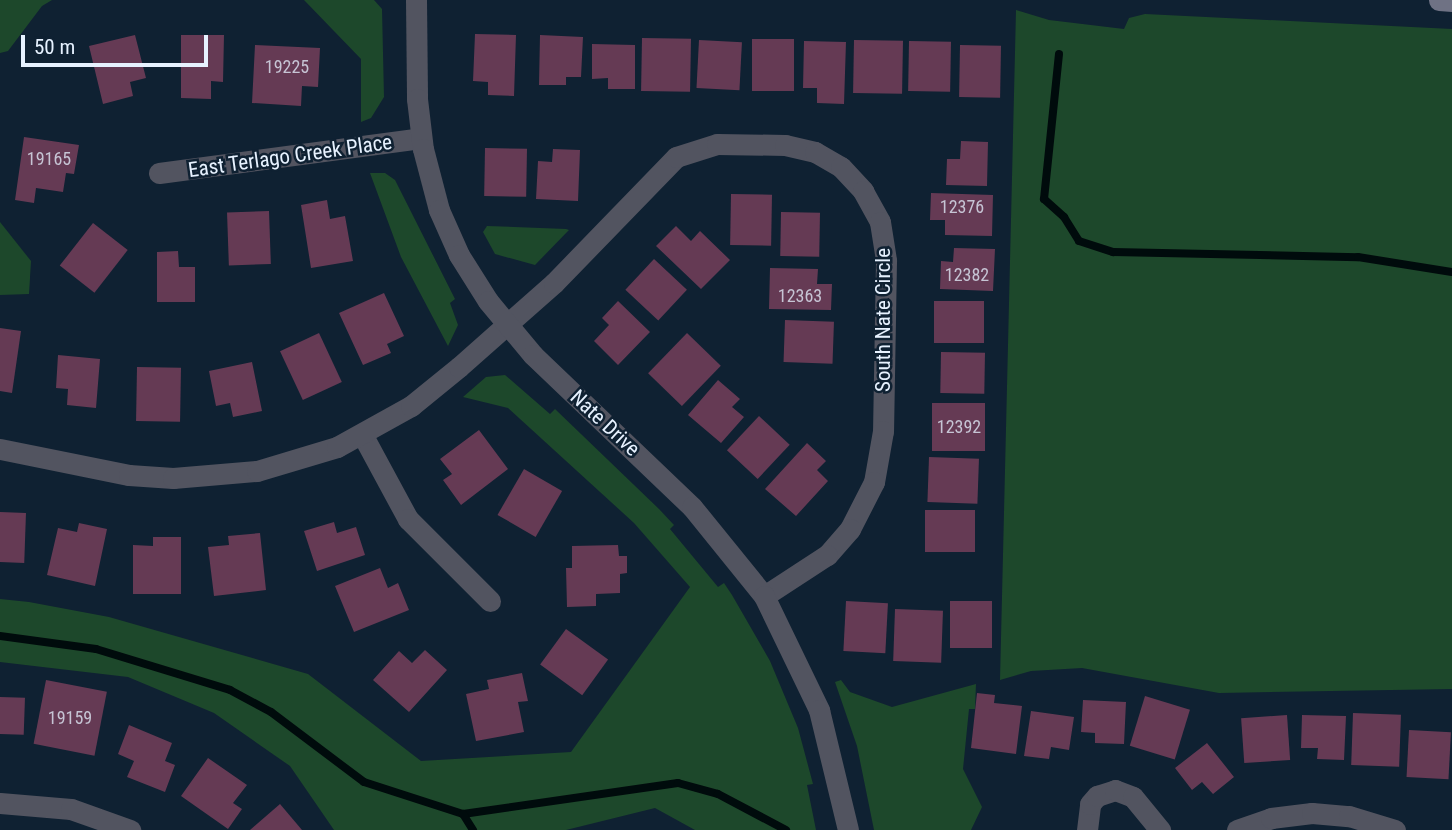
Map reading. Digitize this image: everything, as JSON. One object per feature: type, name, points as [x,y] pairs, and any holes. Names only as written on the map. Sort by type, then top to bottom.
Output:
[{"type":"main road","points":[[1439,0],[1452,1]]},
{"type":"street","name":"Nate Drive","points":[[416,0],[421,138],[448,232],[477,286],[508,325],[692,507],[764,596],[815,700],[837,770],[848,830]]},
{"type":"street","name":"East Terlago Creek Place","points":[[159,173],[421,138]]},
{"type":"street","name":"South Nate Circle","points":[[0,449],[129,475],[205,477],[278,466],[362,434],[427,394],[508,325],[554,284],[663,167],[685,152],[717,144],[777,144],[825,157],[854,179],[876,214],[885,246],[883,431],[878,464],[864,507],[839,542],[820,561],[764,596]]},
{"type":"street","points":[[362,434],[390,491],[414,526],[490,601]]},
{"type":"street","points":[[1087,830],[1090,804],[1097,796],[1115,790],[1133,797],[1160,830]]},
{"type":"street","points":[[0,803],[71,809],[130,830]]},
{"type":"street","points":[[1237,830],[1271,818],[1312,813],[1349,816],[1395,830]]},
{"type":"green space","points":[[0,0],[52,0],[42,6],[8,51],[0,53]]},
{"type":"green space","points":[[304,0],[374,0],[382,9],[384,97],[371,118],[361,122],[361,59]]},
{"type":"green space","points":[[1016,10],[1049,20],[1124,29],[1129,18],[1145,14],[1452,29],[1452,689],[1219,693],[1082,668],[1031,671],[1000,680]]},
{"type":"green space","points":[[370,173],[385,173],[395,180],[455,299],[450,303],[458,325],[448,346],[401,257]]},
{"type":"green space","points":[[0,222],[31,261],[29,294],[0,295]]},
{"type":"green space","points":[[487,226],[569,230],[535,265],[495,254],[483,232]]},
{"type":"green space","points":[[505,375],[550,414],[555,409],[674,525],[670,529],[718,587],[724,583],[770,661],[798,728],[813,784],[807,785],[816,830],[695,830],[655,808],[566,830],[334,830],[290,766],[214,713],[128,677],[0,662],[0,599],[29,602],[109,617],[308,674],[421,761],[571,752],[690,587],[634,523],[508,408],[463,397],[486,377]]},
{"type":"green space","points":[[841,680],[850,692],[892,707],[976,684],[975,709],[969,709],[963,769],[982,807],[971,830],[874,830],[857,746],[835,682]]},
{"type":"building","points":[[475,34],[516,35],[514,96],[488,95],[488,82],[473,81]]},
{"type":"building","points":[[135,35],[146,78],[130,82],[133,96],[103,104],[89,46]]},
{"type":"building","points":[[181,35],[224,35],[223,82],[211,81],[211,99],[181,98]]},
{"type":"building","points":[[540,35],[583,37],[581,77],[566,77],[566,85],[539,85]]},
{"type":"building","points":[[642,38],[691,39],[690,92],[641,91]]},
{"type":"building","points":[[752,39],[794,39],[794,91],[752,91]]},
{"type":"building","points":[[699,40],[742,42],[739,90],[696,88]]},
{"type":"building","points":[[854,40],[903,41],[902,94],[853,93]]},
{"type":"building","points":[[804,41],[846,42],[844,104],[817,103],[817,88],[803,88]]},
{"type":"building","points":[[909,41],[951,42],[950,92],[908,91]]},
{"type":"building","points":[[592,44],[635,45],[635,89],[608,89],[608,78],[592,79]]},
{"type":"building","points":[[255,45],[320,48],[318,87],[302,86],[301,106],[252,103]]},
{"type":"building","points":[[960,45],[1001,46],[1000,98],[959,97]]},
{"type":"building","points":[[24,137],[79,145],[74,174],[66,173],[63,192],[36,188],[34,203],[15,200]]},
{"type":"building","points":[[961,141],[988,142],[987,186],[946,185],[947,159],[960,159]]},
{"type":"building","points":[[485,148],[527,149],[526,197],[484,196]]},
{"type":"building","points":[[553,149],[580,150],[578,201],[536,199],[538,161],[552,162]]},
{"type":"building","points":[[931,193],[993,195],[992,236],[945,235],[945,220],[930,220]]},
{"type":"building","points":[[731,194],[772,195],[771,246],[730,245]]},
{"type":"building","points":[[327,200],[330,219],[345,216],[353,261],[311,268],[301,205]]},
{"type":"building","points":[[269,211],[271,264],[229,265],[227,212]]},
{"type":"building","points":[[781,212],[820,213],[819,257],[780,256]]},
{"type":"building","points":[[93,223],[128,250],[94,293],[60,266]]},
{"type":"building","points":[[676,226],[691,241],[700,231],[730,260],[701,289],[656,246]]},
{"type":"building","points":[[954,248],[995,249],[993,291],[940,289],[941,261],[953,262]]},
{"type":"building","points":[[178,251],[179,267],[195,267],[195,302],[157,302],[157,252]]},
{"type":"building","points":[[654,259],[687,290],[658,320],[625,290]]},
{"type":"building","points":[[770,268],[818,269],[817,284],[832,284],[831,310],[769,309]]},
{"type":"building","points":[[384,293],[404,336],[387,344],[391,353],[363,365],[339,313]]},
{"type":"building","points":[[618,301],[650,332],[618,365],[594,341],[609,325],[602,318]]},
{"type":"building","points":[[934,301],[984,301],[984,343],[934,343]]},
{"type":"building","points":[[785,320],[834,322],[833,364],[784,362]]},
{"type":"building","points":[[0,328],[21,331],[12,393],[0,391]]},
{"type":"building","points":[[319,333],[342,382],[303,400],[280,351]]},
{"type":"building","points":[[687,333],[721,366],[682,406],[648,373]]},
{"type":"building","points":[[941,352],[985,353],[984,394],[940,393]]},
{"type":"building","points":[[58,355],[100,359],[96,408],[67,405],[68,389],[56,388]]},
{"type":"building","points":[[252,362],[262,411],[233,417],[230,403],[216,406],[209,371]]},
{"type":"building","points":[[137,367],[181,368],[180,422],[136,421]]},
{"type":"building","points":[[718,380],[740,399],[732,407],[744,417],[721,443],[688,415]]},
{"type":"building","points":[[932,403],[985,403],[985,451],[932,451]]},
{"type":"building","points":[[759,416],[790,445],[758,479],[727,450]]},
{"type":"building","points":[[479,430],[508,469],[461,505],[443,480],[452,474],[440,459]]},
{"type":"building","points":[[807,443],[826,461],[817,470],[828,481],[796,516],[765,489]]},
{"type":"building","points":[[929,457],[979,459],[977,504],[927,502]]},
{"type":"building","points":[[524,469],[562,491],[536,537],[498,515]]},
{"type":"building","points":[[925,510],[975,510],[975,552],[925,552]]},
{"type":"building","points":[[0,512],[26,513],[24,563],[0,562]]},
{"type":"building","points":[[334,522],[337,533],[356,527],[365,555],[317,571],[304,531]]},
{"type":"building","points":[[79,523],[107,529],[95,586],[47,575],[58,528],[77,532]]},
{"type":"building","points":[[260,533],[266,590],[214,596],[208,547],[229,545],[228,536]]},
{"type":"building","points":[[153,537],[181,537],[181,594],[133,594],[133,545],[153,546]]},
{"type":"building","points":[[618,545],[619,556],[627,556],[627,573],[620,574],[620,593],[596,594],[596,606],[567,607],[566,568],[572,568],[572,546]]},
{"type":"building","points":[[380,568],[388,588],[398,583],[409,610],[354,632],[335,586]]},
{"type":"building","points":[[846,601],[888,603],[885,653],[843,651]]},
{"type":"building","points":[[950,601],[992,601],[992,648],[950,648]]},
{"type":"building","points":[[895,609],[943,611],[941,663],[893,661]]},
{"type":"building","points":[[566,629],[608,660],[582,695],[540,665]]},
{"type":"building","points":[[425,650],[447,670],[409,712],[373,680],[399,651],[412,663]]},
{"type":"building","points":[[522,673],[528,701],[518,702],[524,732],[476,741],[466,694],[489,689],[487,680]]},
{"type":"building","points":[[46,680],[107,692],[94,756],[34,744]]},
{"type":"building","points":[[977,693],[995,695],[994,703],[1022,706],[1016,754],[971,748]]},
{"type":"building","points":[[1145,696],[1190,710],[1175,759],[1130,746]]},
{"type":"building","points":[[0,697],[25,698],[24,735],[0,734]]},
{"type":"building","points":[[1083,700],[1126,702],[1124,744],[1095,743],[1095,733],[1081,732]]},
{"type":"building","points":[[1031,711],[1074,717],[1069,750],[1051,747],[1049,759],[1024,756]]},
{"type":"building","points":[[1353,713],[1401,715],[1399,767],[1351,765]]},
{"type":"building","points":[[1287,715],[1290,760],[1244,763],[1241,718]]},
{"type":"building","points":[[1302,715],[1346,716],[1344,760],[1317,759],[1318,748],[1301,748]]},
{"type":"building","points":[[129,725],[172,743],[165,761],[175,765],[165,792],[127,777],[134,761],[118,754]]},
{"type":"building","points":[[1409,730],[1451,732],[1448,779],[1407,777]]},
{"type":"building","points":[[1207,743],[1234,777],[1213,794],[1202,782],[1192,790],[1175,768]]},
{"type":"building","points":[[208,758],[247,785],[233,803],[242,809],[228,829],[181,796]]},
{"type":"building","points":[[280,804],[302,830],[250,830]]},
{"type":"waterway","points":[[1059,54],[1044,199],[1064,217],[1079,241],[1113,252],[1358,257],[1452,272]]},
{"type":"waterway","points":[[0,636],[96,649],[230,690],[271,712],[364,782],[463,814],[678,783],[718,794],[786,830]]},
{"type":"waterway","points":[[463,814],[473,830]]}]
